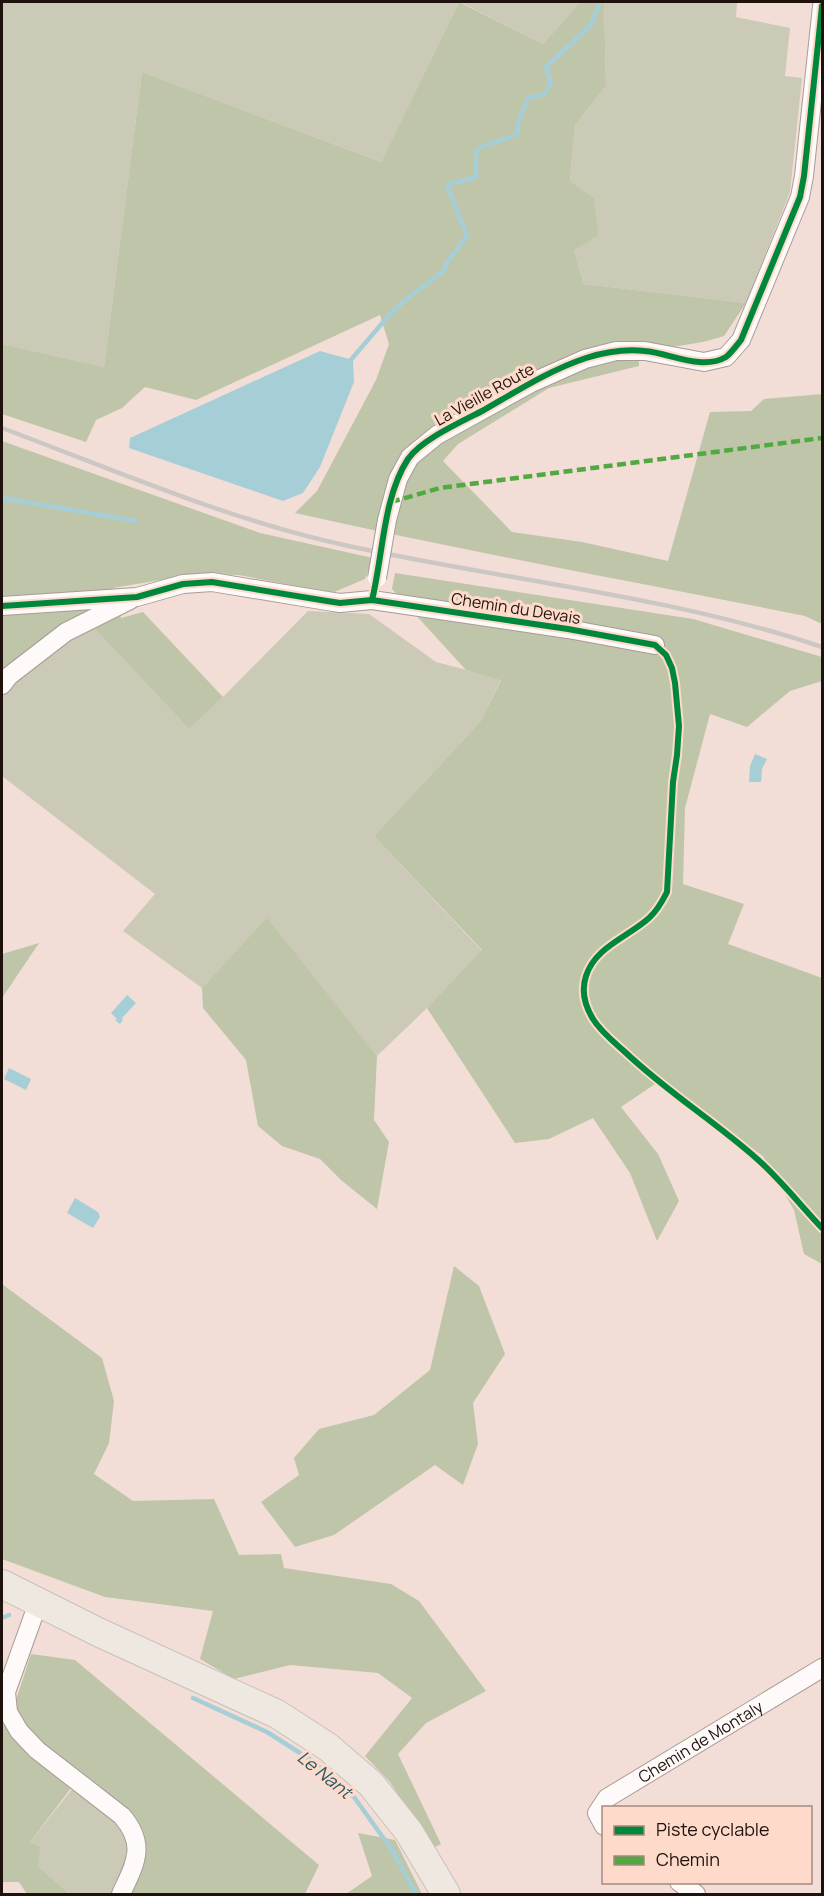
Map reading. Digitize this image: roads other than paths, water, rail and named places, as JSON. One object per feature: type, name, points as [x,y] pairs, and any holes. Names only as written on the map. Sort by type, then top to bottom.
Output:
[{"type":"main road","points":[[2,1584],[277,1714],[328,1747],[371,1784],[409,1832],[446,1894]]},
{"type":"street","name":"La Vieille Route","points":[[372,600],[387,520],[398,479],[410,457],[437,435],[531,383],[585,358],[616,351],[645,351],[704,362],[726,357],[741,340],[800,197],[822,6]]},
{"type":"street","points":[[2,685],[9,676],[66,632],[137,597],[183,584],[212,582],[327,602],[372,600]]},
{"type":"street","points":[[2,606],[137,597]]},
{"type":"street","name":"Chemin du Devais","points":[[372,600],[568,629],[655,645]]},
{"type":"street","points":[[38,1603],[6,1692],[8,1712],[19,1731],[37,1750],[122,1816],[133,1829],[137,1844],[135,1860],[121,1894]]},
{"type":"street","name":"Chemin de Montaly","points":[[602,1824],[597,1813],[607,1798],[822,1668]]},
{"type":"street","points":[[682,1884],[696,1894]]},
{"type":"water","points":[[320,351],[353,360],[354,382],[320,467],[303,493],[283,501],[129,448],[130,438]]},
{"type":"water","points":[[755,754],[767,759],[762,769],[761,782],[749,782],[750,766]]},
{"type":"water","points":[[127,995],[136,1003],[122,1018],[120,1024],[111,1013]]},
{"type":"water","points":[[9,1068],[31,1079],[26,1090],[4,1079]]},
{"type":"water","points":[[75,1198],[98,1212],[100,1217],[93,1228],[67,1213]]},
{"type":"waterway","points":[[349,362],[390,314],[444,271],[446,264],[467,236],[447,185],[476,177],[476,151],[518,133],[518,123],[528,98],[544,94],[551,84],[546,67],[591,25],[600,2]]},
{"type":"waterway","points":[[2,498],[136,521]]},
{"type":"waterway","name":"Le Nant","points":[[2,1618],[9,1615]]},
{"type":"waterway","name":"Le Nant","points":[[193,1698],[267,1732],[311,1760],[354,1797],[392,1850],[416,1894]]},
{"type":"railway","points":[[2,428],[213,508],[300,534],[404,557],[645,601],[764,629],[822,647]]}]
